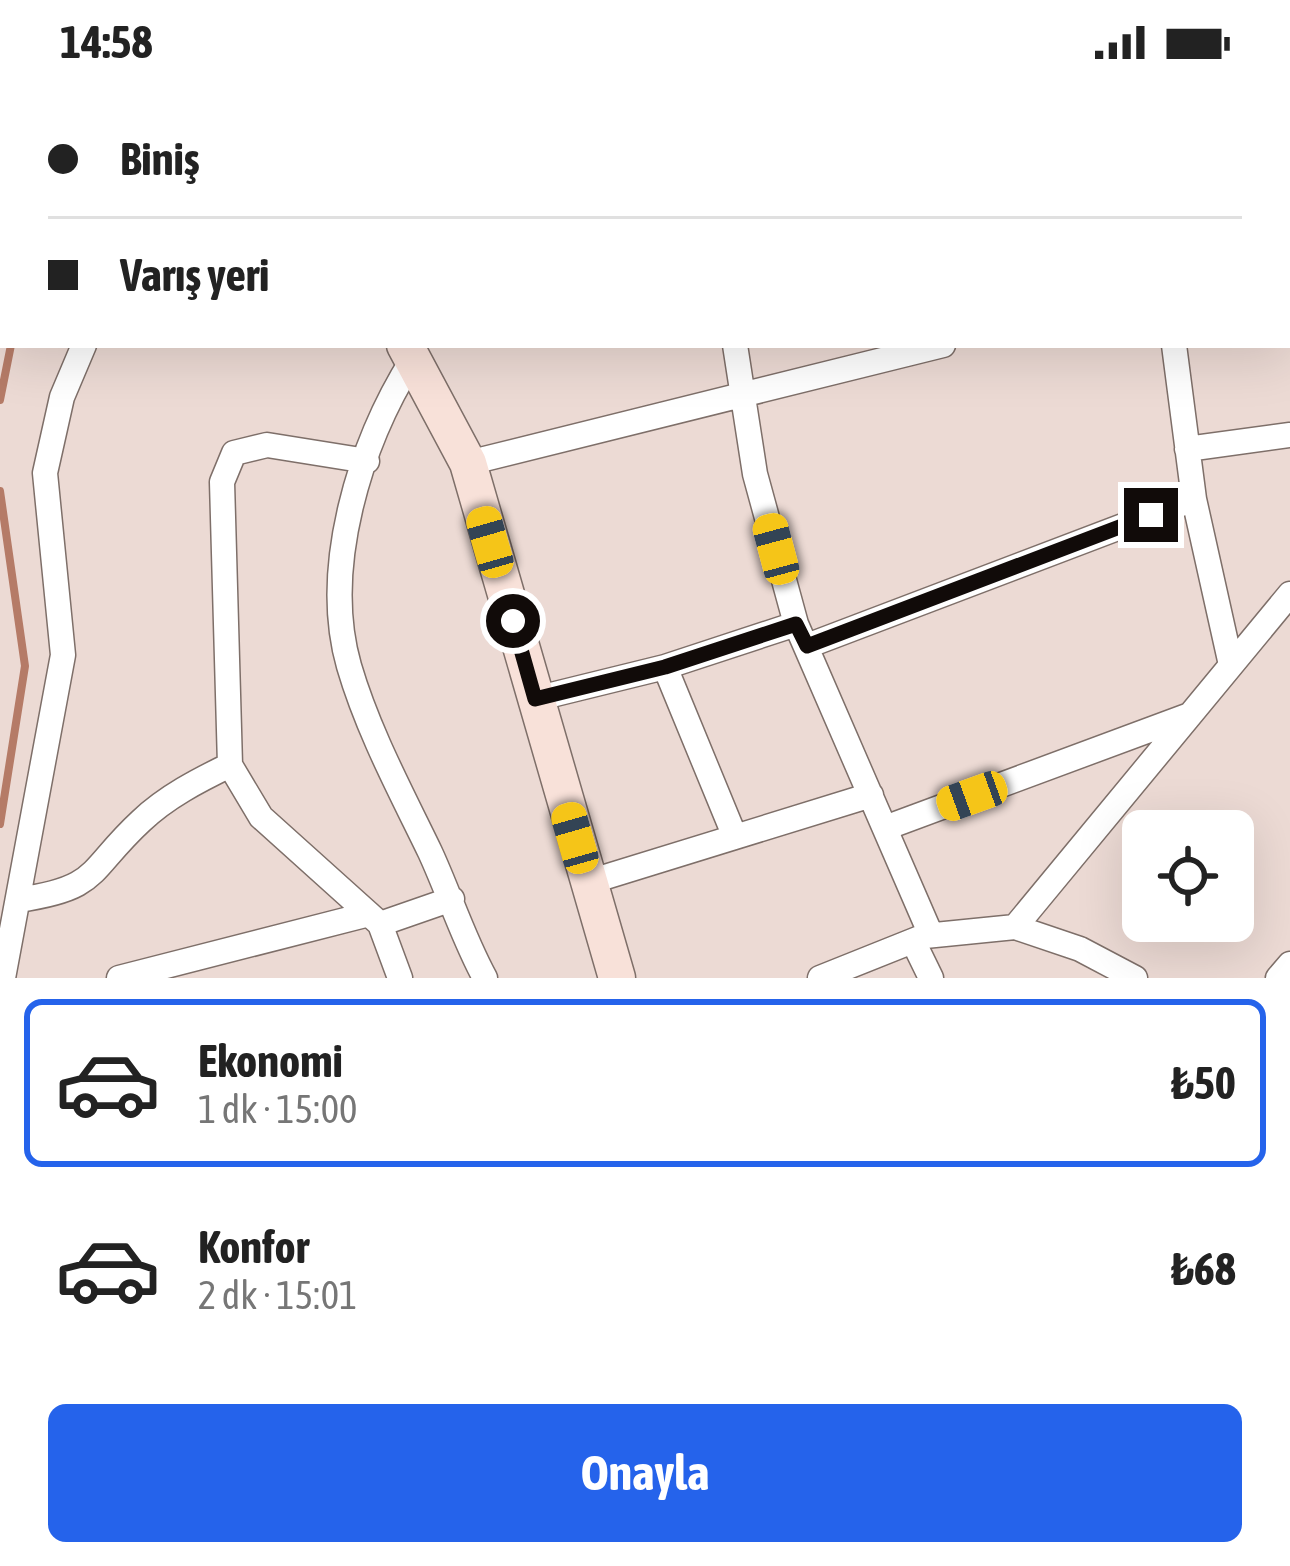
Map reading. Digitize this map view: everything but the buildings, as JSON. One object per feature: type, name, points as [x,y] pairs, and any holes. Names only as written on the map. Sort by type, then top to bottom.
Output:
[{"type":"main road","points":[[409,352],[468,463],[616,978]]},
{"type":"street","points":[[2,978],[63,655],[45,473],[62,397],[83,348]]},
{"type":"street","points":[[736,348],[755,474],[802,635],[885,828],[931,978]]},
{"type":"street","points":[[468,463],[931,348]]},
{"type":"street","points":[[1174,348],[1194,499],[1231,665]]},
{"type":"street","points":[[409,352],[367,461],[339,571],[348,663],[384,756],[485,978]]},
{"type":"street","points":[[1187,449],[1290,435]]},
{"type":"street","points":[[367,461],[267,446],[234,453],[222,482],[230,765],[261,817],[375,919],[400,978]]},
{"type":"street","points":[[535,699],[802,635],[1194,499]]},
{"type":"street","points":[[1015,926],[1290,594]]},
{"type":"street","points":[[665,667],[735,838]]},
{"type":"street","points":[[885,828],[1190,714]]},
{"type":"street","points":[[18,900],[67,893],[109,860],[140,821],[194,783],[230,765]]},
{"type":"street","points":[[589,883],[871,795]]},
{"type":"street","points":[[119,978],[452,899]]},
{"type":"street","points":[[820,978],[922,938],[1015,926],[1080,949],[1135,978]]},
{"type":"street","points":[[1278,978],[1290,964]]},
{"type":"waterway","points":[[0,400],[10,348]]},
{"type":"waterway","points":[[0,491],[25,666],[0,824]]},
{"type":"route","points":[[513,621],[535,699],[665,667],[796,624],[807,646],[1151,515]]}]
